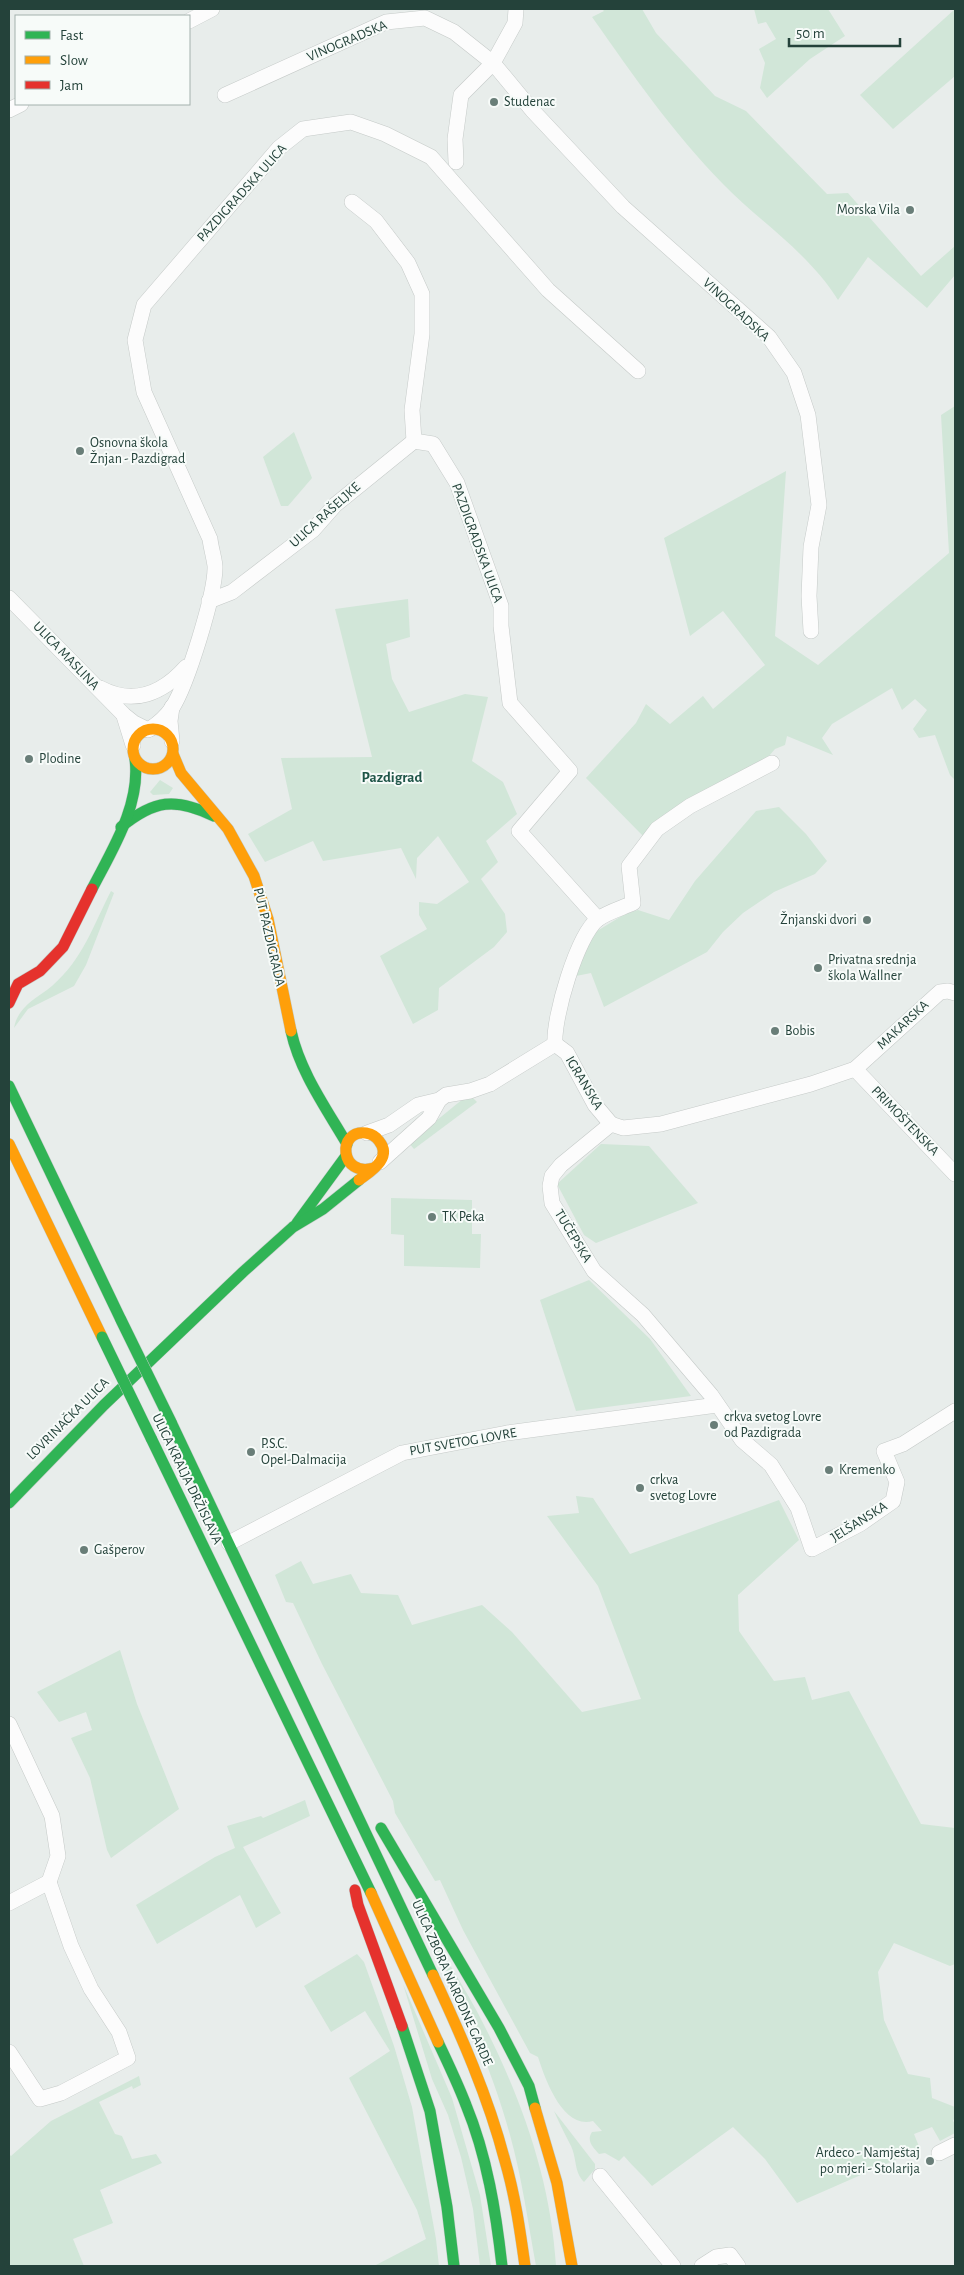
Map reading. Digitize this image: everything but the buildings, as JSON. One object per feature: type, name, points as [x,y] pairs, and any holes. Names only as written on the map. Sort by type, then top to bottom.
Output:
[{"type":"main road","points":[[9,1003],[14,984],[40,971],[63,947],[92,889],[135,792],[138,768],[134,752],[139,734],[149,730],[163,732],[172,747],[168,764],[157,769],[135,792]]},
{"type":"main road","name":"PUT PAZDIGRADA","points":[[172,747],[176,764],[188,782],[222,820],[254,876],[268,919],[294,1045],[308,1078],[347,1144]]},
{"type":"main road","points":[[134,752],[145,768],[157,769]]},
{"type":"main road","name":"PUT PAZDIGRADA","points":[[157,769],[167,771],[188,782]]},
{"type":"main road","points":[[121,827],[150,806],[165,802],[192,805],[222,820]]},
{"type":"main road","name":"ULICA KRALJA DRŽISLAVA","points":[[9,1086],[316,1724]]},
{"type":"main road","name":"PUT PAZDIGRADA","points":[[325,1104],[356,1128]]},
{"type":"main road","points":[[356,1128],[378,1138],[382,1144],[383,1156],[377,1165],[323,1209],[297,1223],[313,1198],[338,1172],[346,1156],[347,1144],[356,1128]]},
{"type":"main road","name":"ULICA KRALJA DRŽISLAVA","points":[[9,1144],[338,1826]]},
{"type":"main road","points":[[346,1156],[350,1164],[364,1171],[377,1165]]},
{"type":"main road","name":"LOVRINAČKA ULICA","points":[[9,1502],[129,1380],[297,1223]]},
{"type":"main road","points":[[316,1724],[341,1755],[350,1772]]},
{"type":"main road","name":"ULICA ZBORA NARODNE GARDE","points":[[316,1724],[441,1993],[486,2095],[507,2163],[521,2227],[525,2266]]},
{"type":"main road","points":[[376,1820],[499,2028],[529,2086],[557,2183],[572,2266]]},
{"type":"main road","points":[[338,1826],[358,1905],[389,1984],[430,2111],[447,2207],[454,2266]]},
{"type":"main road","points":[[338,1826],[413,1982],[467,2107],[482,2157],[496,2216],[502,2266]]},
{"type":"street","points":[[190,20],[212,9]]},
{"type":"street","points":[[456,162],[455,139],[461,95],[492,63],[515,23],[516,9]]},
{"type":"street","name":"VINOGRADSKA","points":[[225,95],[386,22],[425,18],[454,32],[492,63],[532,110],[623,207],[769,338],[794,373],[808,415],[819,505],[810,547],[809,596],[811,630]]},
{"type":"street","name":"PAZDIGRADSKA ULICA","points":[[209,601],[215,565],[210,539],[144,392],[135,340],[144,306],[279,148],[303,129],[351,122],[385,134],[431,157],[548,290],[638,371]]},
{"type":"street","points":[[352,202],[376,221],[403,256],[422,294],[422,334],[412,410],[414,441]]},
{"type":"street","name":"ULICA RAŠELJKE","points":[[209,601],[232,592],[313,530],[335,505],[414,441]]},
{"type":"street","name":"PAZDIGRADSKA ULICA","points":[[414,441],[433,444],[457,483],[501,606],[500,626],[510,703],[570,771],[519,831],[598,919]]},
{"type":"street","name":"ULICA MASLINA","points":[[9,598],[124,715],[142,728],[149,730]]},
{"type":"street","name":"PUT PAZDIGRADA","points":[[149,730],[158,724],[172,707],[185,679],[209,601]]},
{"type":"street","points":[[94,685],[113,694],[124,696],[148,695],[172,682],[189,664]]},
{"type":"street","name":"PUT PAZDIGRADA","points":[[172,707],[170,721],[172,747]]},
{"type":"street","name":"ULICA MASLINA","points":[[124,715],[134,752]]},
{"type":"street","points":[[356,1128],[389,1125],[418,1105],[439,1100],[446,1095],[470,1091],[490,1084],[555,1044],[556,1020],[579,947],[598,919],[633,903],[629,866],[657,829],[690,806],[772,763]]},
{"type":"street","name":"MAKARSKA","points":[[855,1069],[940,992],[948,991],[955,993]]},
{"type":"street","name":"IGRANSKA","points":[[555,1044],[568,1053],[595,1105],[611,1124]]},
{"type":"street","points":[[611,1124],[623,1128],[660,1124],[811,1084],[855,1069]]},
{"type":"street","name":"PRIMOŠTENSKA","points":[[855,1069],[955,1174]]},
{"type":"street","points":[[377,1165],[429,1118],[439,1100]]},
{"type":"street","name":"TUČEPSKA","points":[[611,1124],[561,1165],[552,1176],[550,1186],[552,1202],[594,1271],[642,1315],[679,1356],[742,1440],[771,1466],[798,1508],[812,1549]]},
{"type":"street","name":"PUT SVETOG LOVRE","points":[[229,1543],[402,1453],[507,1434],[717,1405]]},
{"type":"street","name":"JELŠANSKA","points":[[812,1549],[860,1524],[893,1500],[897,1482],[884,1451],[903,1444],[955,1411]]},
{"type":"street","points":[[9,1724],[52,1816],[58,1856],[49,1882],[71,1946],[90,1989],[119,2032],[128,2058],[61,2094],[40,2099],[9,2052]]},
{"type":"street","points":[[9,1904],[49,1882]]},
{"type":"street","points":[[939,2153],[955,2145]]},
{"type":"street","points":[[600,2176],[673,2266]]},
{"type":"street","points":[[702,2266],[723,2255],[730,2255],[738,2266]]},
{"type":"green space","points":[[602,9],[642,9],[656,33],[715,96],[746,111],[827,194],[848,193],[921,276],[955,246],[955,275],[927,308],[868,257],[838,300],[826,283],[799,253],[723,184],[687,145],[638,82],[592,17],[604,11]]},
{"type":"green space","points":[[754,9],[828,9],[845,36],[810,59],[767,98],[760,88],[765,63],[759,49],[776,39],[766,22],[758,24]]},
{"type":"green space","points":[[955,9],[955,76],[893,129],[860,95]]},
{"type":"green space","points":[[955,406],[955,780],[950,775],[935,735],[919,738],[913,729],[927,710],[915,699],[902,710],[892,688],[832,724],[822,738],[833,755],[787,736],[785,745],[775,749],[763,763],[643,836],[586,778],[636,723],[646,704],[670,724],[703,696],[713,709],[765,665],[723,611],[690,636],[664,538],[786,471],[775,636],[818,665],[949,553],[941,415]]},
{"type":"green space","points":[[294,432],[312,478],[288,506],[281,506],[263,457]]},
{"type":"green space","points":[[408,599],[410,637],[386,644],[392,679],[409,712],[465,694],[488,697],[472,761],[503,782],[517,814],[486,841],[498,862],[481,879],[505,914],[507,932],[494,947],[439,988],[438,1010],[413,1024],[380,956],[427,929],[419,915],[419,902],[437,904],[469,882],[438,836],[417,858],[416,879],[401,848],[323,861],[313,841],[265,862],[248,834],[292,809],[281,758],[372,757],[335,609]]},
{"type":"green space","points":[[160,780],[173,788],[169,794],[153,795],[150,792]]},
{"type":"green space","points":[[779,807],[806,834],[827,861],[815,874],[774,892],[743,913],[723,932],[707,952],[604,1007],[591,973],[576,976],[584,950],[597,931],[625,914],[638,910],[669,920],[695,881],[756,811]]},
{"type":"green space","points":[[111,891],[114,893],[86,965],[74,986],[28,1009],[14,1028],[19,1014],[24,1008],[52,986],[72,965],[86,942]]},
{"type":"green space","points":[[469,1094],[477,1102],[414,1149],[409,1143]]},
{"type":"green space","points":[[601,1144],[649,1146],[698,1203],[596,1243],[584,1235],[557,1184]]},
{"type":"green space","name":"TK Peka","points":[[391,1198],[472,1200],[472,1234],[481,1234],[480,1268],[404,1266],[404,1235],[391,1234]]},
{"type":"green space","points":[[589,1280],[650,1339],[691,1396],[576,1411],[540,1300]]},
{"type":"green space","points":[[576,1496],[593,1498],[630,1554],[779,1500],[799,1540],[738,1595],[739,1631],[774,1681],[805,1677],[812,1700],[849,1691],[921,1824],[955,1828],[955,1964],[950,1966],[894,1943],[878,1972],[884,2020],[908,2074],[930,2078],[932,2098],[955,2107],[953,2121],[955,2123],[955,2133],[940,2141],[932,2127],[914,2134],[920,2149],[797,2203],[765,2159],[733,2127],[652,2186],[624,2156],[619,2161],[605,2153],[599,2154],[591,2144],[590,2135],[592,2132],[602,2131],[593,2121],[582,2122],[573,2118],[564,2111],[557,2101],[545,2078],[538,2057],[530,2053],[463,1930],[440,1880],[435,1881],[395,1813],[393,1801],[322,1664],[293,1603],[286,1602],[275,1575],[301,1561],[313,1584],[351,1574],[361,1593],[398,1595],[412,1625],[482,1605],[512,1632],[582,1712],[641,1699],[598,1586],[547,1516],[579,1513]]},
{"type":"green space","points":[[120,1650],[137,1704],[179,1809],[111,1858],[107,1850],[90,1778],[71,1738],[92,1730],[86,1712],[59,1722],[37,1692]]},
{"type":"green space","points":[[305,1800],[310,1816],[243,1847],[281,1913],[256,1928],[240,1895],[157,1944],[136,1905],[215,1857],[235,1848],[227,1826],[261,1816],[263,1818]]},
{"type":"green space","points":[[423,1920],[484,2025],[511,2082],[541,2172],[553,2234],[556,2266],[536,2266],[518,2168],[502,2107],[471,2026]]},
{"type":"green space","points":[[357,1954],[364,1962],[394,2046],[412,2107],[436,2239],[439,2266],[374,2266],[426,2239],[417,2210],[349,2078],[390,2051],[365,2011],[331,2032],[304,1986]]},
{"type":"green space","points":[[403,1984],[452,2098],[480,2195],[491,2266],[480,2266],[473,2209],[461,2157],[448,2115],[432,2079]]},
{"type":"green space","points":[[139,2076],[141,2085],[133,2089],[132,2086],[99,2102],[115,2134],[122,2136],[132,2159],[156,2154],[162,2163],[100,2190],[113,2223],[73,2239],[84,2266],[9,2266],[9,2154],[11,2156],[51,2121]]},
{"type":"green space","points":[[554,2111],[595,2164],[595,2169],[584,2182],[577,2170],[571,2146]]},
{"type":"traffic: fast","points":[[92,889],[116,843],[129,810],[134,793],[135,759]]},
{"type":"traffic: fast","points":[[121,827],[144,811],[165,804],[188,806],[214,816]]},
{"type":"traffic: fast","points":[[291,1031],[307,1075],[347,1144]]},
{"type":"traffic: fast","points":[[9,1086],[121,1320]]},
{"type":"traffic: fast","points":[[297,1223],[346,1156]]},
{"type":"traffic: fast","points":[[9,1503],[104,1405],[243,1272],[293,1227],[323,1209],[359,1180]]},
{"type":"traffic: fast","points":[[121,1320],[171,1422]]},
{"type":"traffic: fast","points":[[102,1337],[151,1438]]},
{"type":"traffic: fast","points":[[171,1422],[433,1975]]},
{"type":"traffic: fast","points":[[151,1438],[371,1893]]},
{"type":"traffic: fast","points":[[381,1828],[499,2028],[529,2086],[535,2108]]},
{"type":"traffic: fast","points":[[402,2026],[430,2111],[447,2207],[454,2266]]},
{"type":"traffic: fast","points":[[438,2042],[463,2097],[480,2144],[494,2205],[502,2266]]},
{"type":"traffic: slow","points":[[157,729],[164,732],[170,738],[173,749],[172,757],[164,766],[157,769],[149,769],[142,766],[134,757],[133,745],[136,738],[145,730],[157,729]]},
{"type":"traffic: slow","points":[[173,754],[181,773],[228,829],[254,876],[268,919],[291,1031]]},
{"type":"traffic: slow","points":[[359,1180],[369,1172],[374,1168],[379,1164],[382,1158],[383,1147],[378,1139],[366,1133],[357,1134],[350,1138],[346,1153],[348,1160],[354,1166],[362,1169],[374,1168]]},
{"type":"traffic: slow","points":[[9,1144],[102,1337]]},
{"type":"traffic: slow","points":[[371,1893],[438,2042]]},
{"type":"traffic: slow","points":[[433,1975],[454,2020],[491,2113],[509,2174],[525,2266]]},
{"type":"traffic: slow","points":[[535,2108],[557,2183],[572,2266]]},
{"type":"traffic: jam","points":[[9,1003],[18,984],[40,971],[63,947],[92,889]]},
{"type":"traffic: jam","points":[[355,1890],[358,1905],[402,2026]]},
{"type":"place","name":"Studenac","points":[[494,102]]},
{"type":"place","name":"Morska Vila","points":[[910,210]]},
{"type":"place","name":"Osnovna škola Žnjan - Pazdigrad","points":[[80,451]]},
{"type":"place","name":"Plodine","points":[[29,759]]},
{"type":"place","name":"Žnjanski dvori","points":[[867,920]]},
{"type":"place","name":"Privatna srednja škola Wallner","points":[[818,968]]},
{"type":"place","name":"Bobis","points":[[775,1031]]},
{"type":"place","name":"TK Peka","points":[[432,1217]]},
{"type":"place","name":"crkva svetog Lovre od Pazdigrada","points":[[714,1425]]},
{"type":"place","name":"P.S.C. Opel-Dalmacija","points":[[251,1452]]},
{"type":"place","name":"Kremenko","points":[[829,1470]]},
{"type":"place","name":"crkva svetog Lovre","points":[[640,1488]]},
{"type":"place","name":"Gašperov","points":[[84,1550]]},
{"type":"place","name":"Ardeco - Namještaj po mjeri - Stolarija","points":[[930,2161]]},
{"type":"district","name":"Pazdigrad","points":[[392,777]]}]
